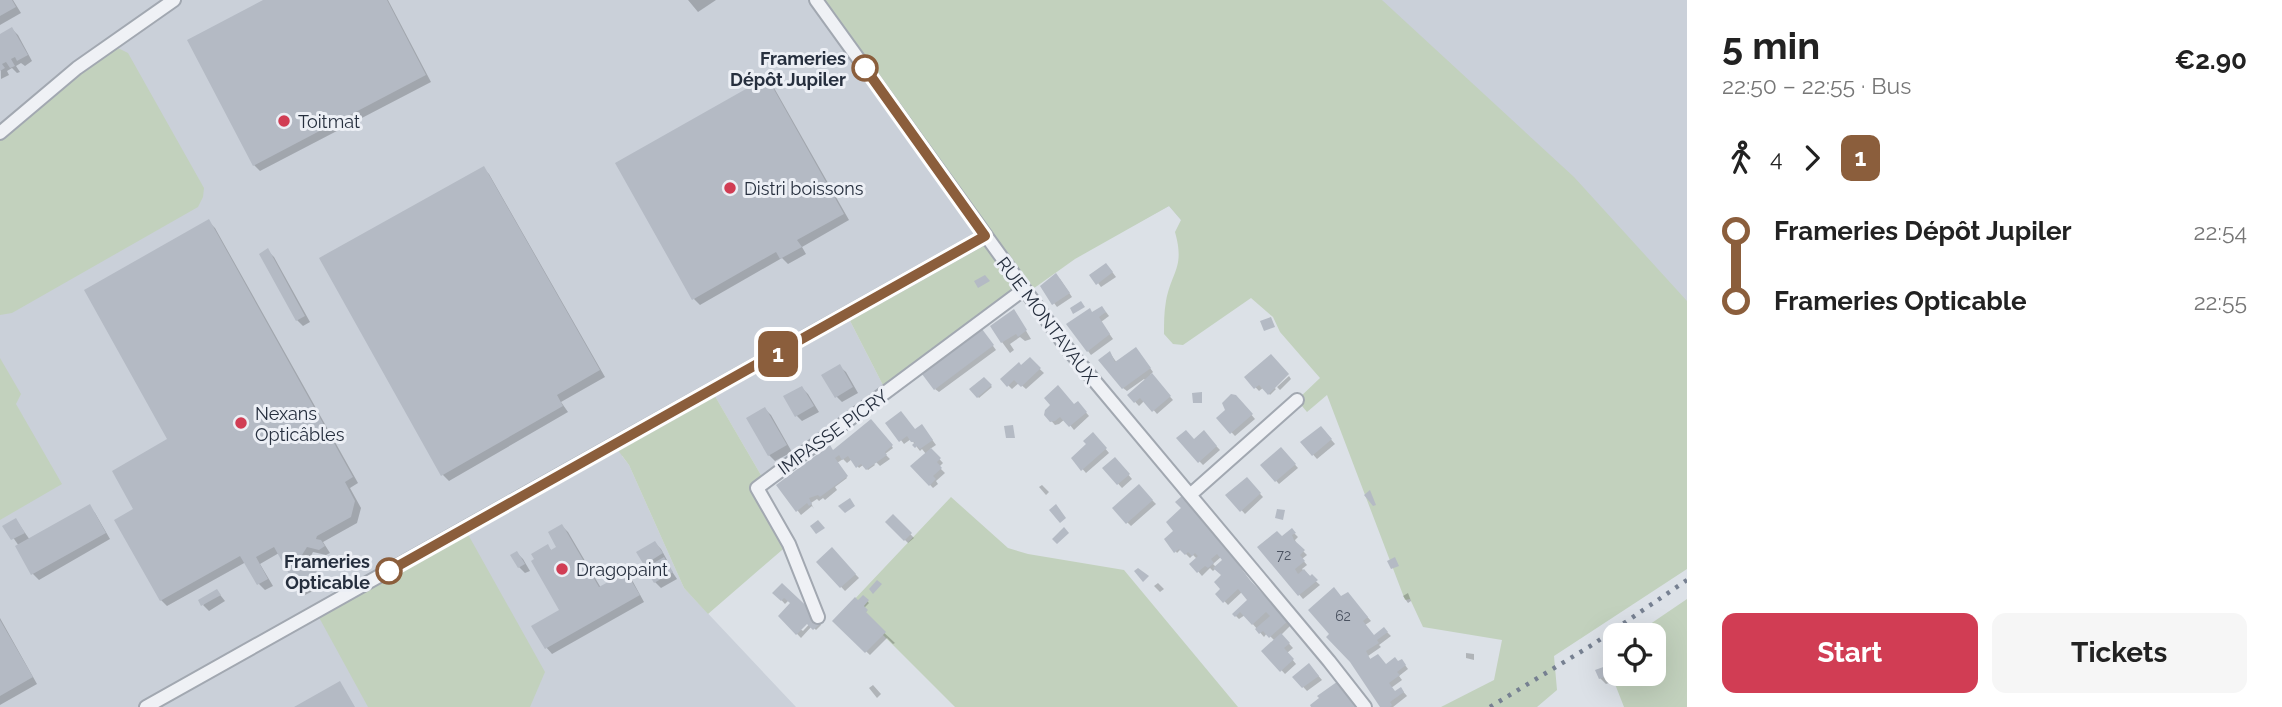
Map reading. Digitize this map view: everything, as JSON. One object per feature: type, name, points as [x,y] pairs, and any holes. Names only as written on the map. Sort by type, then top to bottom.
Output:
[{"type":"street","points":[[0,133],[77,68],[174,0]]},
{"type":"street","name":"RUE MONTAVAUX","points":[[816,0],[1023,290],[1102,392],[1365,707]]},
{"type":"street","points":[[146,707],[985,236]]},
{"type":"street","name":"IMPASSE PICRY","points":[[818,617],[789,544],[757,488],[1023,290]]},
{"type":"street","points":[[1190,495],[1297,400]]},
{"type":"shaded area","points":[[0,0],[1687,0],[1687,558],[1201,214],[1181,220],[1169,206],[1021,287],[849,319],[887,393],[765,482],[716,398],[622,456],[629,465],[684,588],[796,707],[0,707]]},
{"type":"green space","points":[[816,0],[1382,0],[1574,177],[1687,301],[1687,569],[1554,656],[1557,690],[1537,707],[1441,707],[1494,680],[1502,640],[1423,627],[1410,599],[1405,600],[1327,395],[1307,412],[1297,400],[1320,378],[1280,332],[1273,317],[1251,298],[1183,345],[1173,344],[1164,334],[1166,301],[1179,254],[1175,232],[1181,220],[1169,206],[1075,259],[887,393],[847,315],[985,236]]},
{"type":"green space","points":[[110,44],[128,53],[204,188],[203,197],[198,207],[12,313],[0,315],[0,133]]},
{"type":"green space","points":[[0,358],[21,394],[16,404],[62,484],[0,520]]},
{"type":"green space","points":[[712,391],[765,482],[757,489],[789,544],[708,614],[684,588],[629,465],[614,445]]},
{"type":"green space","points":[[951,497],[1008,548],[1028,554],[1124,570],[1238,707],[955,707],[851,603]]},
{"type":"green space","points":[[465,529],[545,672],[530,707],[368,707],[316,612]]},
{"type":"green space","points":[[1687,599],[1687,707],[1624,707],[1616,686],[1666,686],[1666,623],[1652,623]]},
{"type":"building","points":[[0,0],[12,0],[16,7],[0,16]]},
{"type":"building","name":"Toitmat","points":[[263,0],[387,0],[426,75],[253,166],[187,40]]},
{"type":"building","points":[[12,27],[28,55],[17,61],[15,57],[11,59],[15,66],[10,68],[6,62],[2,64],[5,68],[0,71],[0,34]]},
{"type":"building","name":"Distri boissons","points":[[767,77],[844,214],[797,240],[802,247],[780,259],[776,252],[692,300],[615,163]]},
{"type":"building","points":[[484,166],[600,370],[557,395],[563,406],[441,476],[319,258]]},
{"type":"building","name":"Nexans Opticâbles","points":[[209,219],[353,477],[345,482],[355,501],[351,517],[317,536],[316,539],[321,540],[325,546],[319,550],[307,547],[302,555],[306,555],[320,578],[298,590],[274,547],[256,557],[268,579],[257,585],[240,556],[160,601],[114,520],[133,509],[112,471],[167,439],[84,290]]},
{"type":"building","points":[[268,248],[305,316],[296,321],[259,254]]},
{"type":"building","points":[[1106,263],[1113,272],[1096,285],[1089,275]]},
{"type":"building","points":[[1056,273],[1070,293],[1052,305],[1040,286]]},
{"type":"building","points":[[985,275],[990,281],[978,288],[974,281]]},
{"type":"building","points":[[1081,301],[1085,307],[1073,314],[1070,308]]},
{"type":"building","points":[[1102,306],[1106,312],[1099,317],[1110,334],[1087,352],[1066,324],[1090,308],[1092,312]]},
{"type":"building","points":[[1014,309],[1027,330],[1018,337],[1016,334],[1001,343],[990,326]]},
{"type":"building","points":[[1271,317],[1275,327],[1264,331],[1260,321]]},
{"type":"building","points":[[982,329],[994,345],[934,390],[922,374]]},
{"type":"building","points":[[1136,347],[1151,368],[1122,389],[1098,360],[1110,351],[1115,362]]},
{"type":"building","points":[[1271,354],[1289,374],[1268,395],[1259,385],[1254,389],[1244,377]]},
{"type":"building","points":[[1030,357],[1041,368],[1021,387],[1014,380],[1007,387],[1000,379],[1019,362],[1021,365]]},
{"type":"building","points":[[840,364],[853,387],[835,398],[821,375]]},
{"type":"building","points":[[1152,373],[1171,396],[1152,412],[1140,398],[1134,403],[1127,395]]},
{"type":"building","points":[[984,377],[992,385],[977,398],[969,389]]},
{"type":"building","points":[[1058,385],[1074,404],[1078,401],[1087,412],[1069,427],[1060,417],[1050,422],[1044,415],[1050,405],[1044,398]]},
{"type":"building","points":[[802,386],[814,406],[795,417],[783,396]]},
{"type":"building","points":[[1202,392],[1202,403],[1193,403],[1192,393]]},
{"type":"building","points":[[1231,394],[1236,395],[1253,414],[1230,434],[1216,418],[1225,410],[1222,403]]},
{"type":"building","points":[[765,407],[787,445],[768,456],[746,418]]},
{"type":"building","points":[[901,411],[915,429],[922,424],[933,440],[920,449],[912,445],[915,442],[911,442],[907,436],[899,442],[885,423]]},
{"type":"building","points":[[871,419],[893,445],[885,452],[887,455],[866,470],[861,464],[856,468],[848,456],[842,460],[839,455],[835,458],[848,476],[820,497],[818,495],[809,498],[812,504],[809,506],[807,503],[796,512],[776,485],[830,445],[833,450]]},
{"type":"building","points":[[1013,425],[1015,438],[1006,438],[1004,426]]},
{"type":"building","points":[[1321,426],[1332,439],[1312,456],[1300,442]]},
{"type":"building","points":[[1186,430],[1194,439],[1204,430],[1217,446],[1198,463],[1176,438]]},
{"type":"building","points":[[1093,432],[1107,448],[1081,471],[1071,458],[1086,444],[1083,441]]},
{"type":"building","points":[[1281,447],[1296,464],[1275,482],[1260,465]]},
{"type":"building","points":[[931,448],[941,458],[937,462],[942,468],[933,476],[936,479],[929,486],[910,466]]},
{"type":"building","points":[[1115,457],[1130,474],[1117,485],[1102,468]]},
{"type":"building","points":[[1247,477],[1261,493],[1240,512],[1225,495]]},
{"type":"building","points":[[1139,484],[1153,500],[1126,524],[1112,508]]},
{"type":"building","points":[[1370,490],[1376,505],[1373,506],[1364,495]]},
{"type":"building","points":[[1183,495],[1232,552],[1230,553],[1249,579],[1288,621],[1269,638],[1263,631],[1259,634],[1255,629],[1270,616],[1266,612],[1252,625],[1240,612],[1235,617],[1232,614],[1247,600],[1238,589],[1223,603],[1215,594],[1220,589],[1214,582],[1221,575],[1213,568],[1222,560],[1217,554],[1211,559],[1214,563],[1197,573],[1189,564],[1198,556],[1195,553],[1192,556],[1188,552],[1185,555],[1179,549],[1174,553],[1164,539],[1173,531],[1166,522],[1181,508],[1175,502]]},
{"type":"building","points":[[850,498],[855,506],[845,513],[838,506]]},
{"type":"building","points":[[90,504],[106,533],[31,575],[15,546]]},
{"type":"building","points":[[1056,504],[1066,518],[1060,523],[1049,510]]},
{"type":"building","points":[[1277,509],[1285,510],[1283,520],[1275,518]]},
{"type":"building","points":[[893,514],[912,533],[904,541],[885,522]]},
{"type":"building","points":[[16,518],[25,533],[11,540],[2,526]]},
{"type":"building","points":[[818,520],[825,528],[816,534],[810,526]]},
{"type":"building","points":[[562,524],[599,587],[626,572],[640,595],[545,649],[531,626],[559,610],[531,561],[534,559],[531,554],[548,544],[551,550],[556,547],[548,532]]},
{"type":"building","points":[[1064,527],[1069,533],[1057,544],[1052,539]]},
{"type":"building","points":[[1292,528],[1296,533],[1292,535],[1294,540],[1305,550],[1300,555],[1305,561],[1295,569],[1298,574],[1304,569],[1318,580],[1298,596],[1257,547],[1277,531],[1282,536]]},
{"type":"building","points":[[655,541],[663,553],[644,565],[636,552]]},
{"type":"building","points":[[832,547],[856,574],[840,588],[816,562]]},
{"type":"building","points":[[517,551],[525,564],[518,568],[510,555]]},
{"type":"building","points":[[664,557],[673,572],[654,583],[645,568]]},
{"type":"building","points":[[1395,557],[1399,566],[1391,569],[1387,561]]},
{"type":"building","points":[[1138,568],[1149,576],[1143,582],[1134,571]]},
{"type":"building","points":[[877,580],[882,584],[873,594],[869,589]]},
{"type":"building","points":[[782,583],[816,615],[821,623],[813,630],[807,624],[796,635],[778,616],[790,603],[784,598],[781,601],[772,593]]},
{"type":"building","points":[[1334,587],[1341,596],[1348,592],[1368,617],[1363,621],[1374,635],[1384,627],[1388,632],[1377,640],[1379,643],[1366,651],[1370,659],[1378,654],[1386,664],[1395,657],[1398,661],[1402,659],[1406,665],[1397,672],[1400,675],[1389,683],[1395,691],[1401,687],[1404,692],[1390,702],[1390,707],[1380,707],[1350,662],[1326,637],[1329,634],[1308,610]]},
{"type":"building","points":[[217,589],[221,595],[201,606],[198,600]]},
{"type":"building","points":[[863,595],[869,600],[864,606],[868,610],[866,612],[886,632],[865,653],[832,621],[855,597],[858,600]]},
{"type":"building","points":[[0,620],[33,677],[0,696]]},
{"type":"building","points":[[1281,633],[1290,643],[1284,648],[1294,659],[1280,672],[1261,651]]},
{"type":"building","points":[[1309,663],[1319,676],[1302,688],[1292,677]]},
{"type":"building","points":[[1603,667],[1603,678],[1599,679],[1595,670]]},
{"type":"building","points":[[1341,679],[1360,707],[1311,707],[1319,698],[1317,696]]},
{"type":"building","points":[[340,681],[355,707],[294,707]]},
{"type":"railway","points":[[1490,707],[1592,645],[1687,580]]},
{"type":"bus line","name":"1","points":[[389,571],[985,236],[865,68]]},
{"type":"place","name":"Frameries Dépôt Jupiler","points":[[865,68]]},
{"type":"place","name":"Toitmat","points":[[284,121]]},
{"type":"place","name":"Distri boissons","points":[[730,188]]},
{"type":"place","name":"Nexans Opticâbles","points":[[241,423]]},
{"type":"place","name":"Dragopaint","points":[[562,569]]},
{"type":"place","name":"Frameries Opticable","points":[[389,571]]}]
